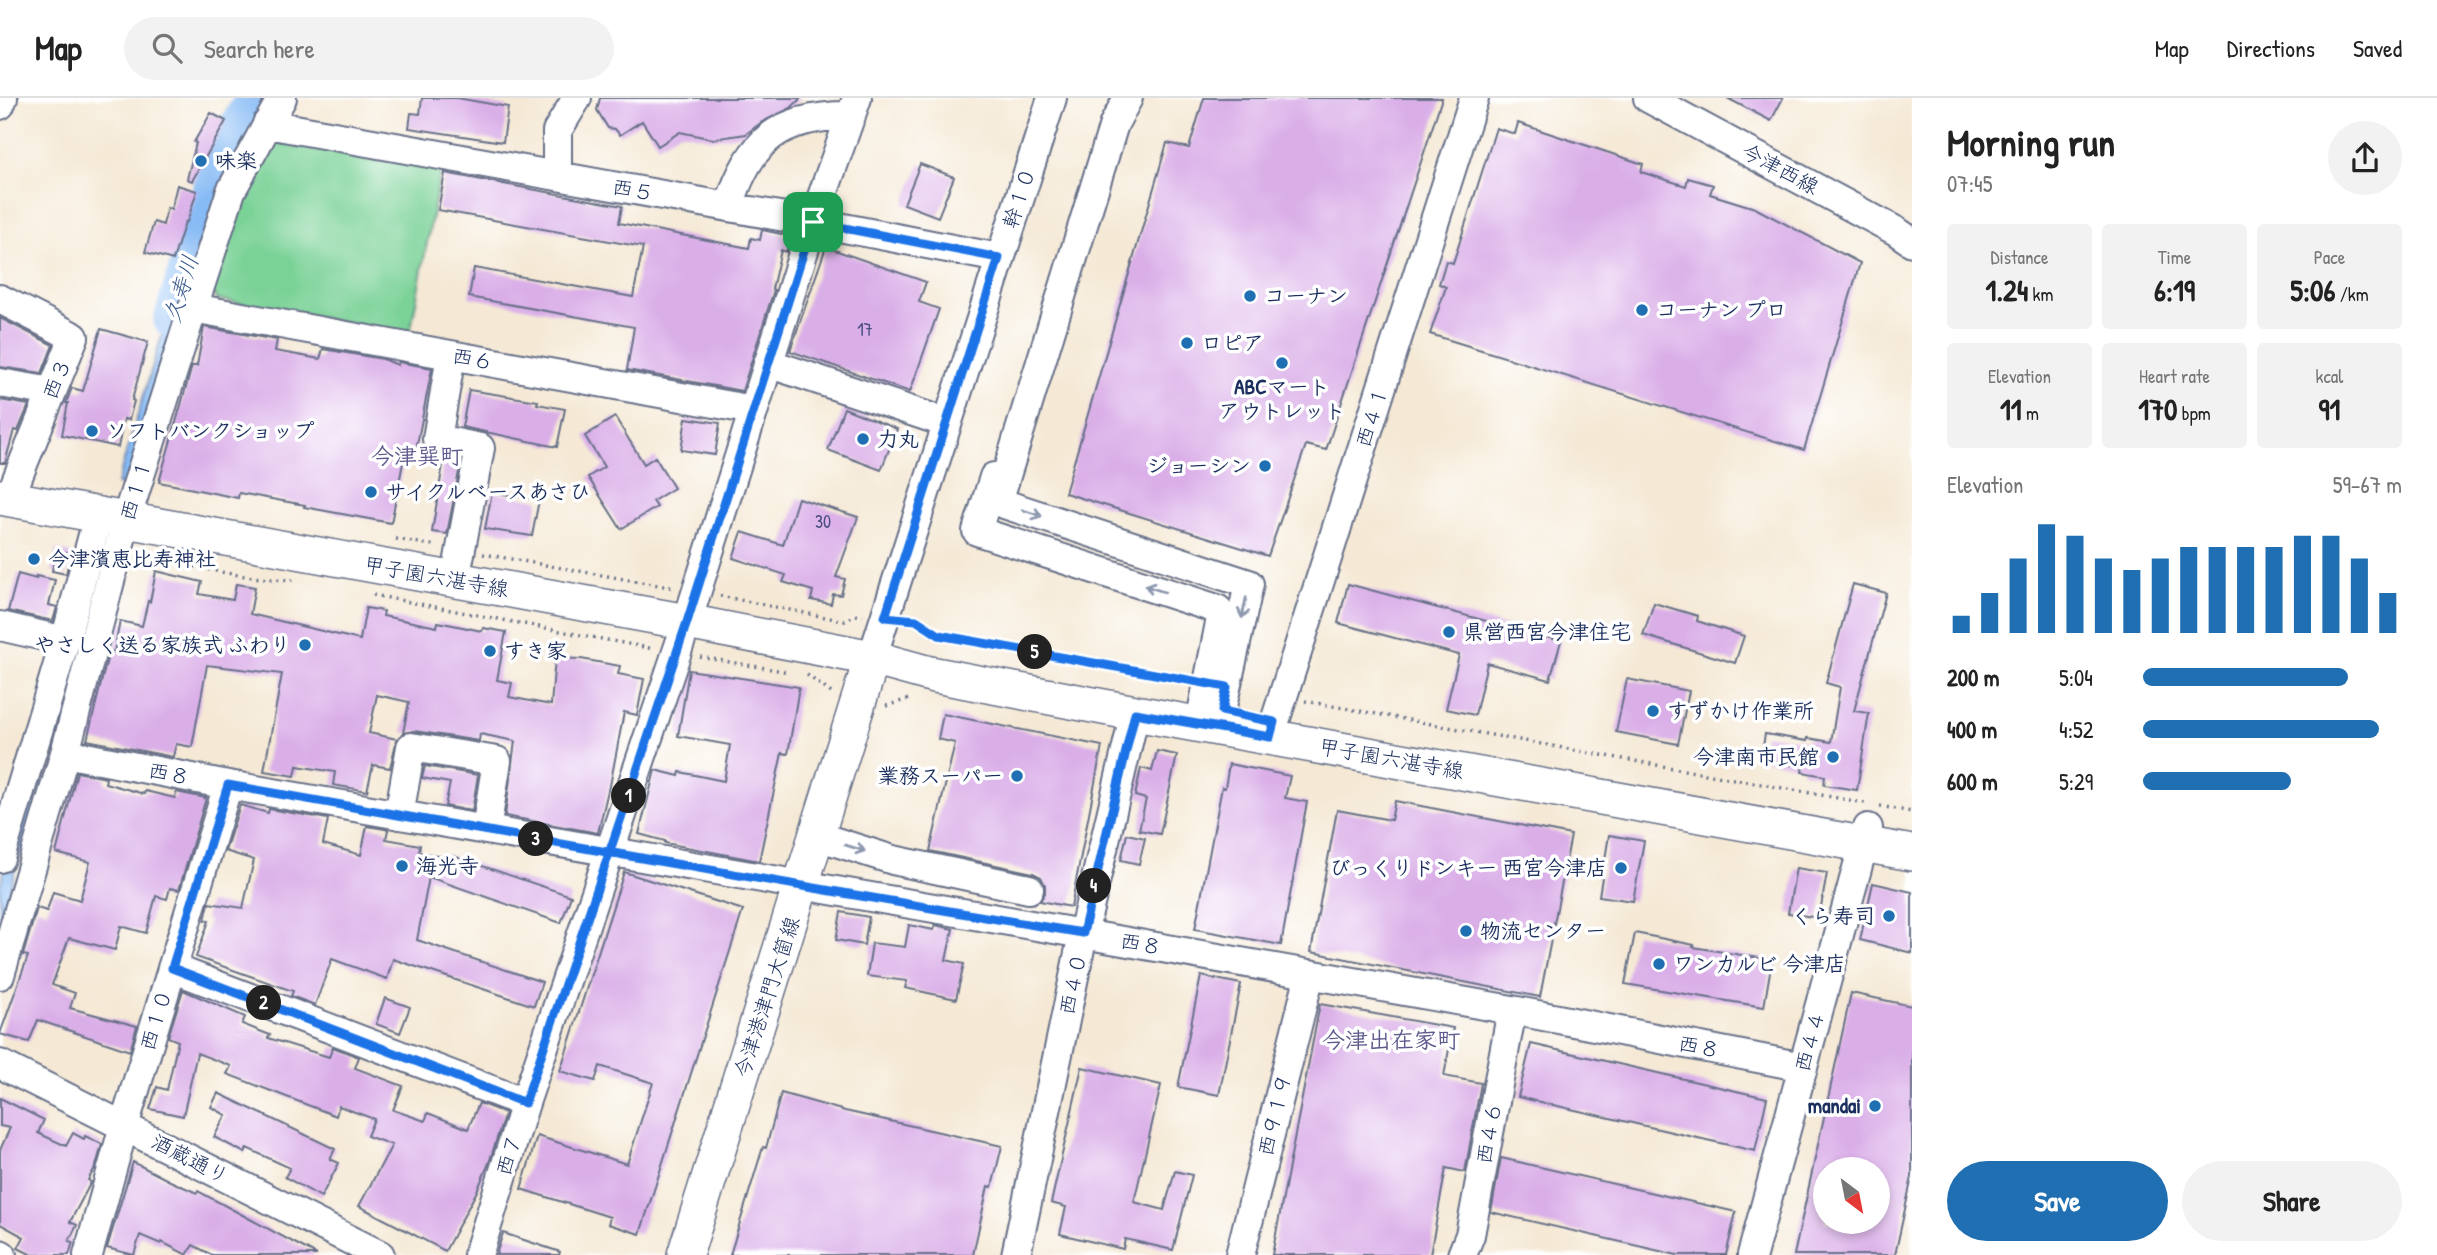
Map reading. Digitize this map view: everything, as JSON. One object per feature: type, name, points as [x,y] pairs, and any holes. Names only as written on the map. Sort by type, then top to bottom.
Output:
[{"type":"main road","name":"甲子園六湛寺線","points":[[4,498],[112,518],[458,565],[691,607],[930,674],[1135,713],[1275,719]]},
{"type":"main road","name":"甲子園六湛寺線","points":[[872,658],[935,654],[1211,701],[1275,719],[1866,837],[1912,853]]},
{"type":"main road","name":"今津港津門大箇線","points":[[685,1255],[872,658]]},
{"type":"main road","name":"甲子園六湛寺線","points":[[1866,837],[1912,835]]},
{"type":"street","points":[[0,105],[3,98]]},
{"type":"street","name":"西１１","points":[[0,975],[65,753],[112,518],[193,308],[231,191],[282,98]]},
{"type":"street","points":[[556,176],[557,131],[577,98]]},
{"type":"street","name":"幹１０","points":[[872,658],[1052,98]]},
{"type":"street","points":[[1113,98],[977,531],[1217,609],[1221,618],[1211,701]]},
{"type":"street","points":[[1128,98],[1114,124],[999,502],[1249,584],[1211,701]]},
{"type":"street","name":"西４１","points":[[1275,719],[1474,98]]},
{"type":"street","name":"今津西線","points":[[1648,98],[1912,242]]},
{"type":"street","points":[[729,207],[748,159],[770,136],[795,123],[854,107]]},
{"type":"street","name":"西７","points":[[478,1255],[525,1103],[691,607],[813,222],[854,107]]},
{"type":"street","name":"西５","points":[[267,124],[999,258]]},
{"type":"street","name":"西３","points":[[0,299],[74,337],[4,498]]},
{"type":"street","name":"西６","points":[[193,308],[753,410]]},
{"type":"street","points":[[451,355],[437,439],[480,448],[458,565]]},
{"type":"street","points":[[768,363],[947,424]]},
{"type":"street","points":[[0,383],[51,393]]},
{"type":"street","points":[[0,858],[65,641],[112,518]]},
{"type":"street","points":[[0,626],[65,641]]},
{"type":"street","name":"西４０","points":[[1016,1255],[1083,933],[1135,713]]},
{"type":"street","points":[[399,815],[411,747],[497,761],[486,830]]},
{"type":"street","name":"西８","points":[[65,753],[228,785],[1511,1010],[1803,1067]]},
{"type":"street","name":"西１０","points":[[88,1255],[124,1126],[228,785]]},
{"type":"street","points":[[817,836],[893,860],[1029,889]]},
{"type":"street","name":"西４４","points":[[1752,1255],[1866,837]]},
{"type":"street","points":[[884,899],[893,860]]},
{"type":"street","points":[[172,968],[525,1103]]},
{"type":"street","name":"西９１９","points":[[1240,1255],[1310,974]]},
{"type":"street","name":"西４６","points":[[1468,1254],[1511,1010]]},
{"type":"street","name":"酒蔵通り","points":[[0,1064],[380,1255]]},
{"type":"path","points":[[392,538],[458,565],[691,607],[845,621],[855,615],[916,620],[939,635],[1211,701]]},
{"type":"path","points":[[1275,719],[1912,812]]},
{"type":"green space","points":[[280,139],[441,168],[410,334],[216,299],[211,290],[238,204],[270,145]]},
{"type":"water","points":[[246,98],[263,98],[229,157],[216,152]]},
{"type":"water","points":[[181,272],[190,274],[127,486],[117,484]]},
{"type":"water","points":[[102,535],[113,537],[0,922],[0,885]]},
{"type":"building","points":[[422,98],[457,98],[508,107],[503,142],[409,128],[411,113],[420,114]]},
{"type":"building","points":[[600,98],[801,98],[791,108],[762,122],[746,134],[713,139],[680,132],[658,146],[642,121],[620,135],[615,129],[608,128],[597,110]]},
{"type":"building","name":"コーナン","points":[[1204,98],[1442,98],[1326,450],[1306,445],[1268,556],[1065,493],[1167,143],[1189,148]]},
{"type":"building","points":[[1727,98],[1783,98],[1771,121]]},
{"type":"building","points":[[211,113],[226,121],[192,181],[187,179],[196,143],[194,142]]},
{"type":"building","name":"コーナン プロ","points":[[1518,123],[1643,164],[1641,172],[1686,186],[1688,178],[1713,185],[1710,194],[1755,208],[1860,263],[1804,450],[1430,334],[1446,287],[1439,284],[1446,261],[1453,263],[1496,128],[1515,134]]},
{"type":"building","points":[[920,164],[954,177],[938,217],[904,204]]},
{"type":"building","points":[[445,173],[622,206],[619,223],[749,248],[751,238],[760,240],[762,230],[791,236],[786,252],[781,250],[772,289],[774,290],[742,391],[627,370],[634,327],[469,297],[474,268],[633,297],[643,247],[438,210]]},
{"type":"building","points":[[177,185],[197,191],[173,260],[145,252],[154,222],[163,225],[167,208],[171,209]]},
{"type":"building","points":[[826,247],[926,282],[919,302],[939,309],[910,392],[790,351]]},
{"type":"building","points":[[0,318],[53,345],[42,373],[0,367]]},
{"type":"building","points":[[204,327],[277,340],[275,351],[320,359],[323,349],[383,359],[398,365],[398,362],[432,368],[414,460],[404,458],[391,523],[239,493],[238,498],[159,482],[192,366],[197,366]]},
{"type":"building","points":[[101,329],[148,342],[129,420],[124,419],[118,447],[62,435],[66,403],[72,388],[83,391]]},
{"type":"building","points":[[469,390],[538,401],[537,404],[565,409],[557,447],[462,427]]},
{"type":"building","points":[[0,400],[29,405],[18,431],[14,430],[5,463],[0,463]]},
{"type":"building","name":"力丸","points":[[844,408],[897,429],[881,470],[828,450]]},
{"type":"building","points":[[615,417],[644,464],[655,457],[674,488],[653,501],[657,507],[621,529],[588,477],[604,467],[585,436]]},
{"type":"building","points":[[686,418],[720,423],[715,455],[681,450]]},
{"type":"building","points":[[444,458],[461,461],[447,534],[432,532]]},
{"type":"building","points":[[492,492],[539,500],[532,536],[485,529]]},
{"type":"building","points":[[798,498],[858,517],[836,577],[845,579],[841,595],[833,594],[831,604],[811,600],[813,591],[783,582],[786,575],[733,558],[742,532],[783,545]]},
{"type":"building","points":[[56,550],[71,553],[66,574],[52,571]]},
{"type":"building","points":[[156,571],[202,582],[199,594],[233,600],[236,584],[255,587],[250,614],[360,640],[366,608],[384,611],[383,616],[437,627],[438,622],[482,631],[483,628],[506,632],[497,680],[512,683],[509,697],[551,705],[555,658],[581,659],[620,666],[618,674],[644,679],[637,715],[624,712],[598,833],[505,816],[515,741],[480,734],[479,741],[414,731],[403,733],[409,702],[377,695],[369,733],[397,739],[390,768],[373,765],[367,791],[333,785],[335,772],[297,766],[295,776],[264,771],[282,674],[207,665],[192,747],[176,744],[173,757],[87,740],[109,651],[114,652],[120,621],[142,626]]},
{"type":"building","points":[[18,574],[55,580],[49,605],[57,607],[53,621],[8,611]]},
{"type":"building","name":"県営西宮今津住宅","points":[[1348,584],[1561,641],[1550,680],[1487,663],[1475,715],[1446,709],[1459,655],[1338,623]]},
{"type":"building","points":[[1853,584],[1886,593],[1854,711],[1869,713],[1857,790],[1824,785],[1825,776],[1802,772],[1803,767],[1761,759],[1765,734],[1831,742],[1840,687],[1826,683]]},
{"type":"building","points":[[1654,603],[1698,616],[1697,621],[1744,636],[1735,663],[1643,635]]},
{"type":"building","points":[[689,670],[799,687],[788,754],[782,753],[759,861],[665,843],[639,834],[655,770],[679,776],[680,772],[724,781],[730,745],[678,736]]},
{"type":"building","name":"すずかけ作業所","points":[[1627,679],[1689,691],[1678,744],[1616,732]]},
{"type":"building","points":[[943,714],[1102,746],[1071,907],[1040,901],[1045,893],[1045,885],[1041,877],[1033,873],[930,851],[955,743],[938,739]]},
{"type":"building","points":[[1157,751],[1177,755],[1160,834],[1139,830],[1146,799],[1135,796],[1141,768],[1152,771]]},
{"type":"building","points":[[1229,764],[1290,776],[1285,798],[1307,802],[1281,945],[1195,929],[1222,787],[1225,788]]},
{"type":"building","points":[[425,766],[478,775],[472,811],[445,806],[450,783],[422,778]]},
{"type":"building","points":[[77,772],[106,778],[105,783],[144,794],[145,791],[175,798],[176,792],[206,798],[179,890],[170,888],[167,899],[156,896],[146,933],[121,926],[115,950],[69,938],[52,985],[75,993],[70,1008],[137,1026],[130,1051],[38,1020],[29,1042],[0,1034],[28,956],[23,955],[37,908],[47,911],[53,892],[80,900],[90,862],[56,853]]},
{"type":"building","points":[[1395,801],[1571,835],[1540,997],[1311,952],[1337,810],[1391,820]]},
{"type":"building","points":[[240,805],[268,813],[269,809],[328,819],[323,844],[361,855],[367,826],[385,829],[388,830],[386,839],[420,845],[419,852],[452,859],[453,856],[571,896],[561,923],[429,877],[417,940],[542,982],[534,1006],[393,959],[387,979],[332,959],[315,1005],[291,996],[293,991],[196,957],[209,921],[205,920],[209,903],[243,908],[254,860],[225,851]]},
{"type":"building","points":[[1127,834],[1145,838],[1139,864],[1121,860]]},
{"type":"building","name":"びっくりドンキー 西宮今津店","points":[[1609,835],[1644,841],[1633,901],[1599,896]]},
{"type":"building","points":[[1796,868],[1827,873],[1819,918],[1788,913]]},
{"type":"building","points":[[624,872],[743,910],[640,1234],[608,1224],[610,1217],[521,1189],[537,1136],[627,1164],[653,1083],[600,1066],[595,1081],[560,1071]]},
{"type":"building","name":"くら寿司","points":[[1873,883],[1912,892],[1912,953],[1860,940]]},
{"type":"building","points":[[841,912],[869,917],[864,945],[836,940]]},
{"type":"building","points":[[909,925],[934,930],[935,925],[953,929],[946,960],[964,964],[956,999],[905,988],[907,981],[867,976],[872,943],[905,947]]},
{"type":"building","points":[[1635,933],[1694,945],[1693,947],[1772,960],[1764,1007],[1625,984]]},
{"type":"building","points":[[1201,976],[1241,984],[1219,1095],[1178,1087]]},
{"type":"building","points":[[183,990],[245,1017],[242,1024],[270,1035],[268,1038],[329,1057],[333,1047],[359,1057],[355,1068],[403,1086],[393,1110],[425,1121],[428,1113],[468,1129],[479,1103],[505,1113],[477,1191],[445,1251],[359,1206],[392,1145],[367,1136],[374,1119],[339,1106],[336,1116],[227,1074],[231,1066],[197,1053],[183,1116],[150,1109],[157,1087],[167,1090],[178,1041],[168,1037]]},
{"type":"building","points":[[1851,993],[1912,1006],[1912,1177],[1895,1255],[1794,1255],[1813,1168],[1813,1234],[1890,1234],[1890,1157],[1815,1157]]},
{"type":"building","points":[[385,998],[410,1007],[400,1033],[376,1024]]},
{"type":"building","points":[[1320,1004],[1453,1028],[1444,1076],[1481,1083],[1465,1172],[1446,1168],[1430,1255],[1272,1255]]},
{"type":"building","points":[[1531,1044],[1767,1098],[1755,1151],[1518,1097]]},
{"type":"building","points":[[1082,1067],[1161,1085],[1134,1202],[1164,1210],[1175,1171],[1192,1175],[1173,1250],[1125,1239],[1123,1249],[1060,1234],[1066,1207],[1051,1203]]},
{"type":"building","points":[[218,1093],[335,1149],[330,1159],[339,1163],[321,1197],[285,1177],[290,1168],[247,1148],[245,1153],[214,1137],[226,1115],[211,1107]]},
{"type":"building","points":[[781,1093],[845,1111],[1002,1146],[992,1187],[988,1186],[973,1255],[730,1255],[763,1147],[766,1148]]},
{"type":"building","points":[[0,1098],[44,1120],[38,1133],[66,1146],[73,1133],[102,1144],[96,1166],[88,1180],[91,1182],[70,1222],[77,1225],[69,1241],[73,1242],[69,1255],[32,1255],[18,1248],[24,1237],[0,1224],[0,1150],[10,1128],[0,1126]]},
{"type":"building","points":[[1501,1158],[1736,1212],[1726,1255],[1677,1255],[1491,1212]]},
{"type":"building","points":[[133,1162],[170,1181],[197,1193],[198,1191],[317,1255],[212,1255],[193,1245],[187,1255],[162,1242],[161,1244],[140,1235],[134,1255],[107,1248]]},
{"type":"building","points":[[503,1233],[560,1252],[559,1255],[496,1255]]},
{"type":"waterway","name":"久寿川","points":[[172,320],[221,156],[254,98]]},
{"type":"place","name":"味楽","points":[[201,161]]},
{"type":"place","name":"コーナン","points":[[1250,296]]},
{"type":"place","name":"コーナン プロ","points":[[1642,310]]},
{"type":"place","name":"ロピア","points":[[1187,343]]},
{"type":"place","name":"ABCマート アウトレット","points":[[1282,363]]},
{"type":"place","name":"ソフトバンクショップ","points":[[92,431]]},
{"type":"place","name":"力丸","points":[[863,439]]},
{"type":"place","name":"ジョーシン","points":[[1265,466]]},
{"type":"place","name":"サイクルベースあさひ","points":[[371,492]]},
{"type":"place","name":"今津濱恵比寿神社","points":[[34,559]]},
{"type":"place","name":"県営西宮今津住宅","points":[[1449,632]]},
{"type":"place","name":"やさしく送る家族式 ふわり","points":[[305,645]]},
{"type":"place","name":"すき家","points":[[490,651]]},
{"type":"place","name":"すずかけ作業所","points":[[1653,711]]},
{"type":"place","name":"今津南市民館","points":[[1833,757]]},
{"type":"place","name":"業務スーパー","points":[[1017,776]]},
{"type":"place","name":"海光寺","points":[[402,866]]},
{"type":"place","name":"びっくりドンキー 西宮今津店","points":[[1621,868]]},
{"type":"place","name":"くら寿司","points":[[1889,916]]},
{"type":"place","name":"物流センター","points":[[1466,931]]},
{"type":"place","name":"ワンカルビ 今津店","points":[[1659,964]]},
{"type":"place","name":"mandai","points":[[1875,1106]]},
{"type":"district","name":"今津巽町","points":[[417,456]]},
{"type":"district","name":"今津出在家町","points":[[1391,1040]]},
{"type":"route","points":[[813,222],[687,622],[610,852],[525,1103],[172,968],[228,785],[486,830],[610,852],[770,880],[1083,933],[1135,713],[1270,737],[1274,722],[1222,711],[1227,687],[939,635],[916,620],[885,617],[999,258],[813,222]]}]
